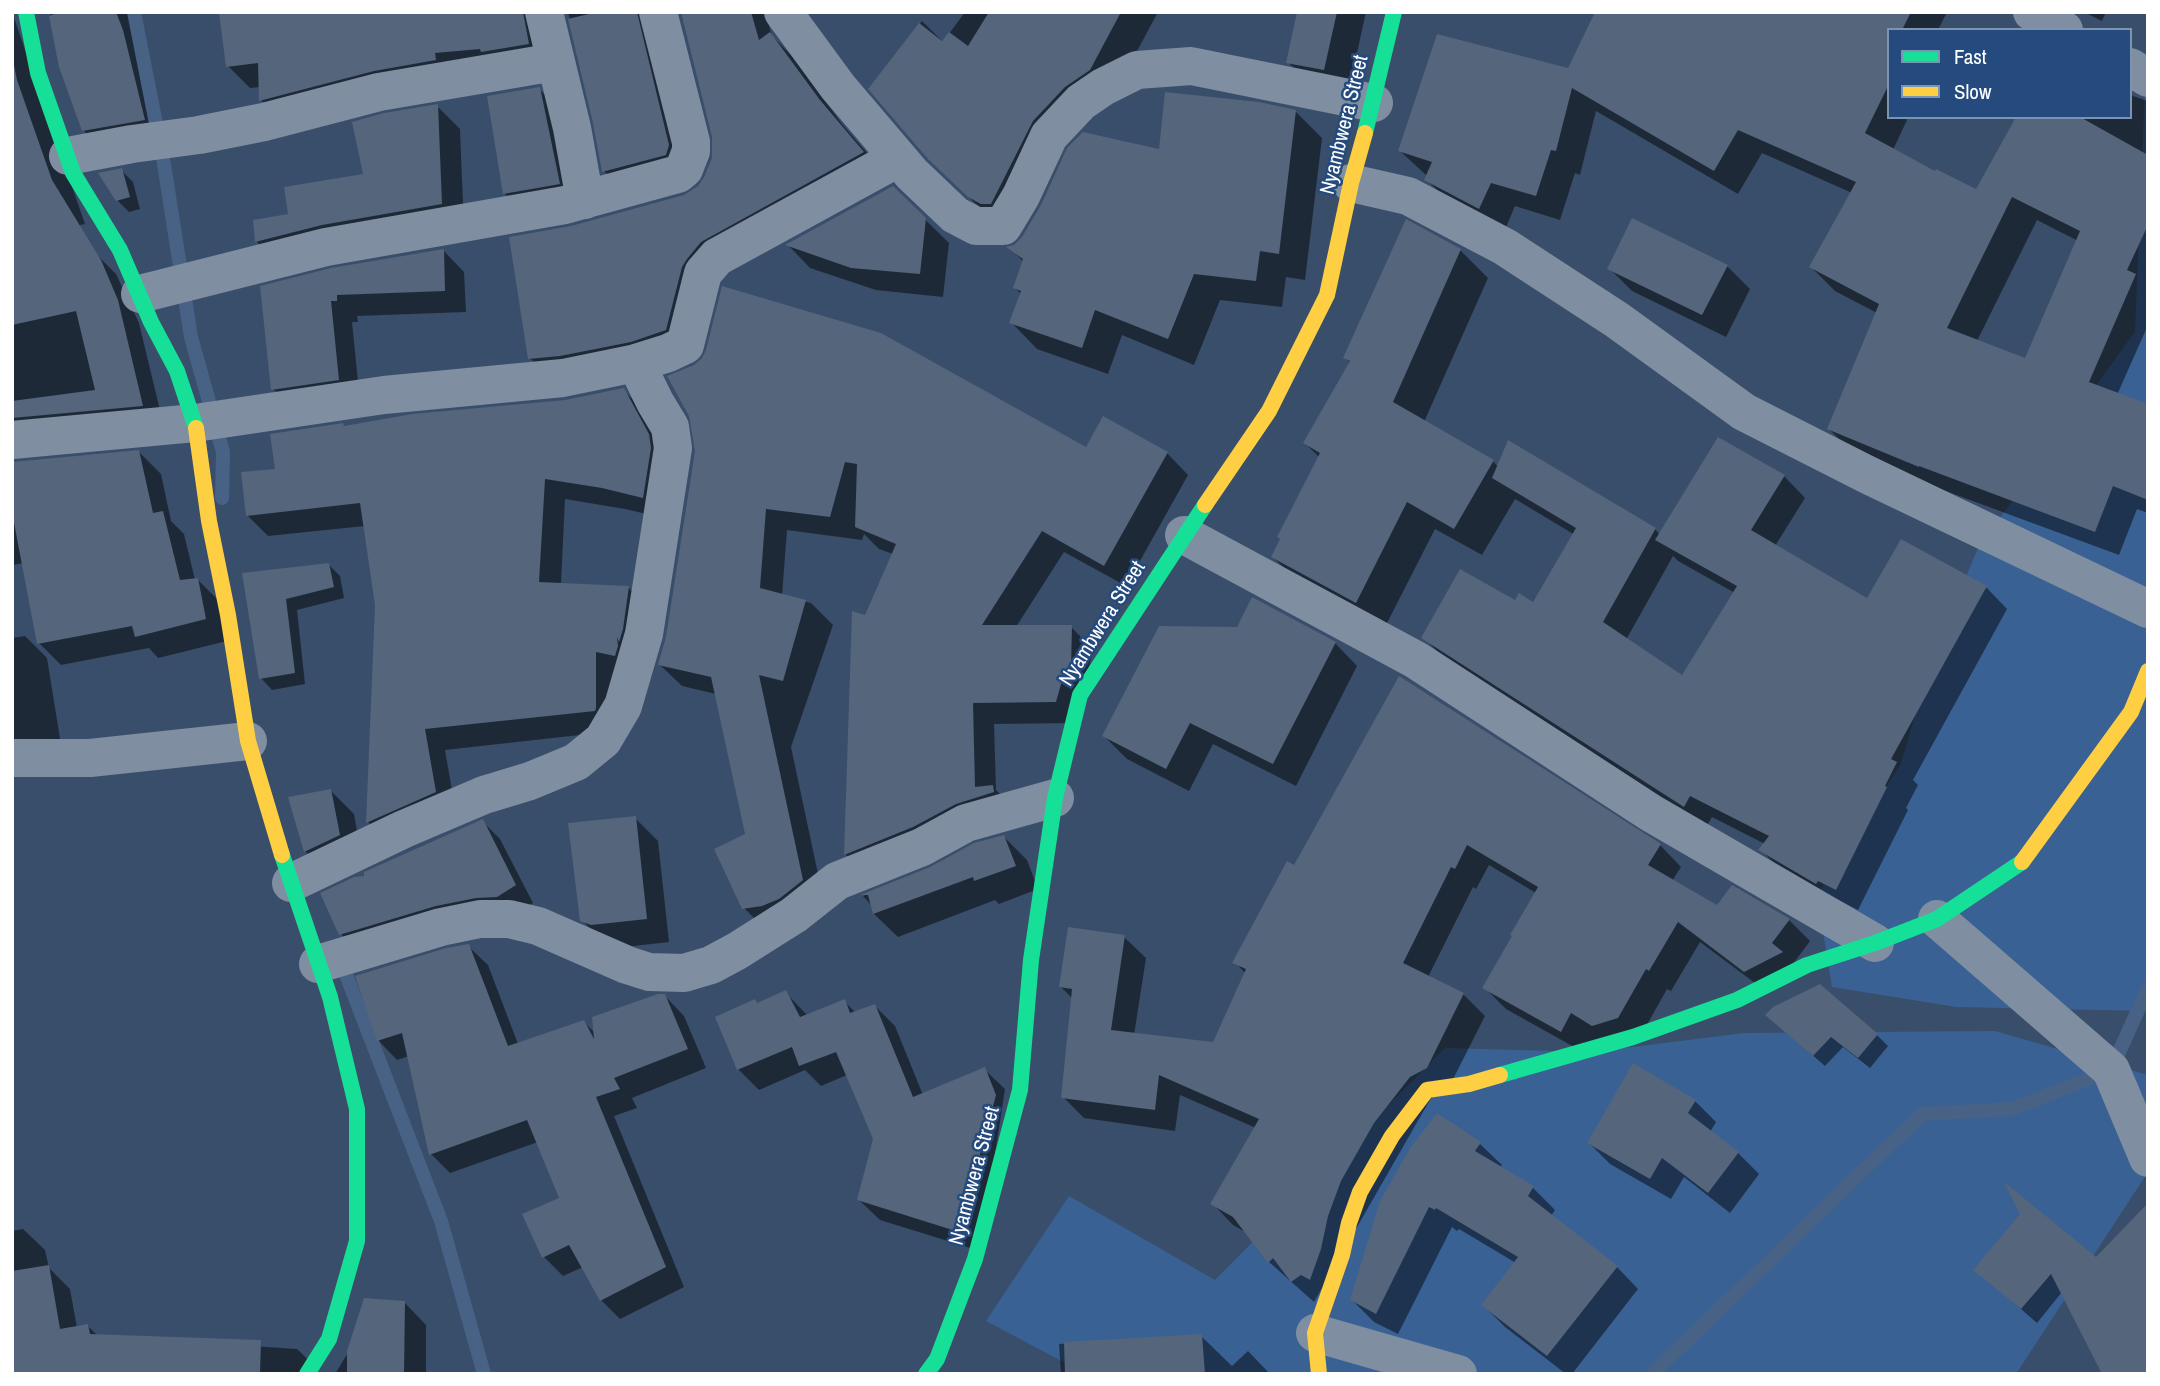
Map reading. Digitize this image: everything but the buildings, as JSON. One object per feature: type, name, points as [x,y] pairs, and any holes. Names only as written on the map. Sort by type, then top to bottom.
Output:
[{"type":"street","points":[[26,12],[38,73],[73,173],[120,250],[151,322],[177,371],[195,423],[209,521],[228,615],[248,741],[256,774],[330,997],[357,1109],[357,1241],[329,1339],[307,1374]]},
{"type":"street","points":[[544,12],[572,128],[585,200]]},
{"type":"street","points":[[140,294],[326,247],[585,200],[678,174],[684,169],[691,142],[658,12]]},
{"type":"street","points":[[783,12],[838,87],[898,158],[955,215],[976,226],[1003,226],[1021,197],[1049,136],[1081,102],[1103,87],[1137,70],[1191,66],[1374,103]]},
{"type":"street","name":"Nyambwera Street","points":[[935,1369],[975,1259],[1020,1090],[1031,960],[1055,798],[1080,695],[1269,411],[1327,295],[1351,183],[1374,103],[1394,12]]},
{"type":"street","points":[[2032,12],[2060,28]]},
{"type":"street","points":[[68,156],[199,135],[264,122],[379,92],[555,62]]},
{"type":"street","points":[[2132,69],[2148,78]]},
{"type":"street","points":[[12,440],[195,423],[384,395],[563,378],[636,363],[668,353],[685,345],[703,273],[717,257],[898,158]]},
{"type":"street","points":[[1351,183],[1408,196],[1505,247],[1617,320],[1744,412],[1866,474],[2148,608]]},
{"type":"street","points":[[291,883],[404,829],[484,795],[530,781],[576,762],[603,740],[623,706],[644,634],[673,448],[670,427],[654,402],[636,363]]},
{"type":"street","points":[[1184,535],[1416,660],[1650,813],[1875,943]]},
{"type":"street","points":[[1319,1374],[1315,1333],[1360,1192],[1392,1136],[1427,1090],[1469,1084],[1633,1037],[1737,1000],[1807,965],[1937,919],[2020,865],[2131,712],[2148,671]]},
{"type":"street","points":[[12,758],[90,758],[248,741]]},
{"type":"street","points":[[318,964],[441,927],[480,919],[509,919],[538,926],[649,972],[684,973],[711,965],[737,951],[794,915],[836,881],[922,847],[966,823],[1055,798]]},
{"type":"street","points":[[1937,919],[2111,1070],[2148,1158]]},
{"type":"street","points":[[1315,1333],[1458,1374]]},
{"type":"shaded area","points":[[2148,12],[2148,1011],[1956,1007],[1832,987],[1817,895],[1901,764],[1931,660],[1978,548],[2135,332]]},
{"type":"shaded area","points":[[1995,1031],[2148,1075],[2148,1172],[2016,1374],[1086,1374],[986,1321],[1069,1196],[1215,1280],[1445,1048],[1592,1052],[1744,1033]]},
{"type":"waterway","points":[[134,12],[164,164],[191,337],[223,452],[222,498]]},
{"type":"waterway","points":[[340,959],[441,1221],[484,1374]]},
{"type":"waterway","points":[[1652,1374],[1922,1114],[2012,1109],[2111,1070],[2148,988]]},
{"type":"traffic: fast","points":[[26,12],[38,73],[73,173],[120,250],[151,322],[177,371],[196,428]]},
{"type":"traffic: fast","points":[[1365,133],[1394,12]]},
{"type":"traffic: fast","points":[[926,1374],[937,1359],[975,1259],[1020,1090],[1031,960],[1055,798],[1080,695],[1205,505]]},
{"type":"traffic: fast","points":[[282,855],[330,997],[357,1109],[357,1241],[329,1339],[307,1374]]},
{"type":"traffic: fast","points":[[1500,1075],[1633,1037],[1737,1000],[1807,965],[1937,919],[2022,862]]},
{"type":"traffic: slow","points":[[1205,505],[1269,411],[1327,295],[1351,183],[1365,133]]},
{"type":"traffic: slow","points":[[196,428],[209,521],[228,615],[248,741],[282,855]]},
{"type":"traffic: slow","points":[[2022,862],[2131,712],[2148,671]]},
{"type":"traffic: slow","points":[[1319,1374],[1315,1333],[1360,1192],[1392,1136],[1427,1090],[1469,1084],[1500,1075]]}]
